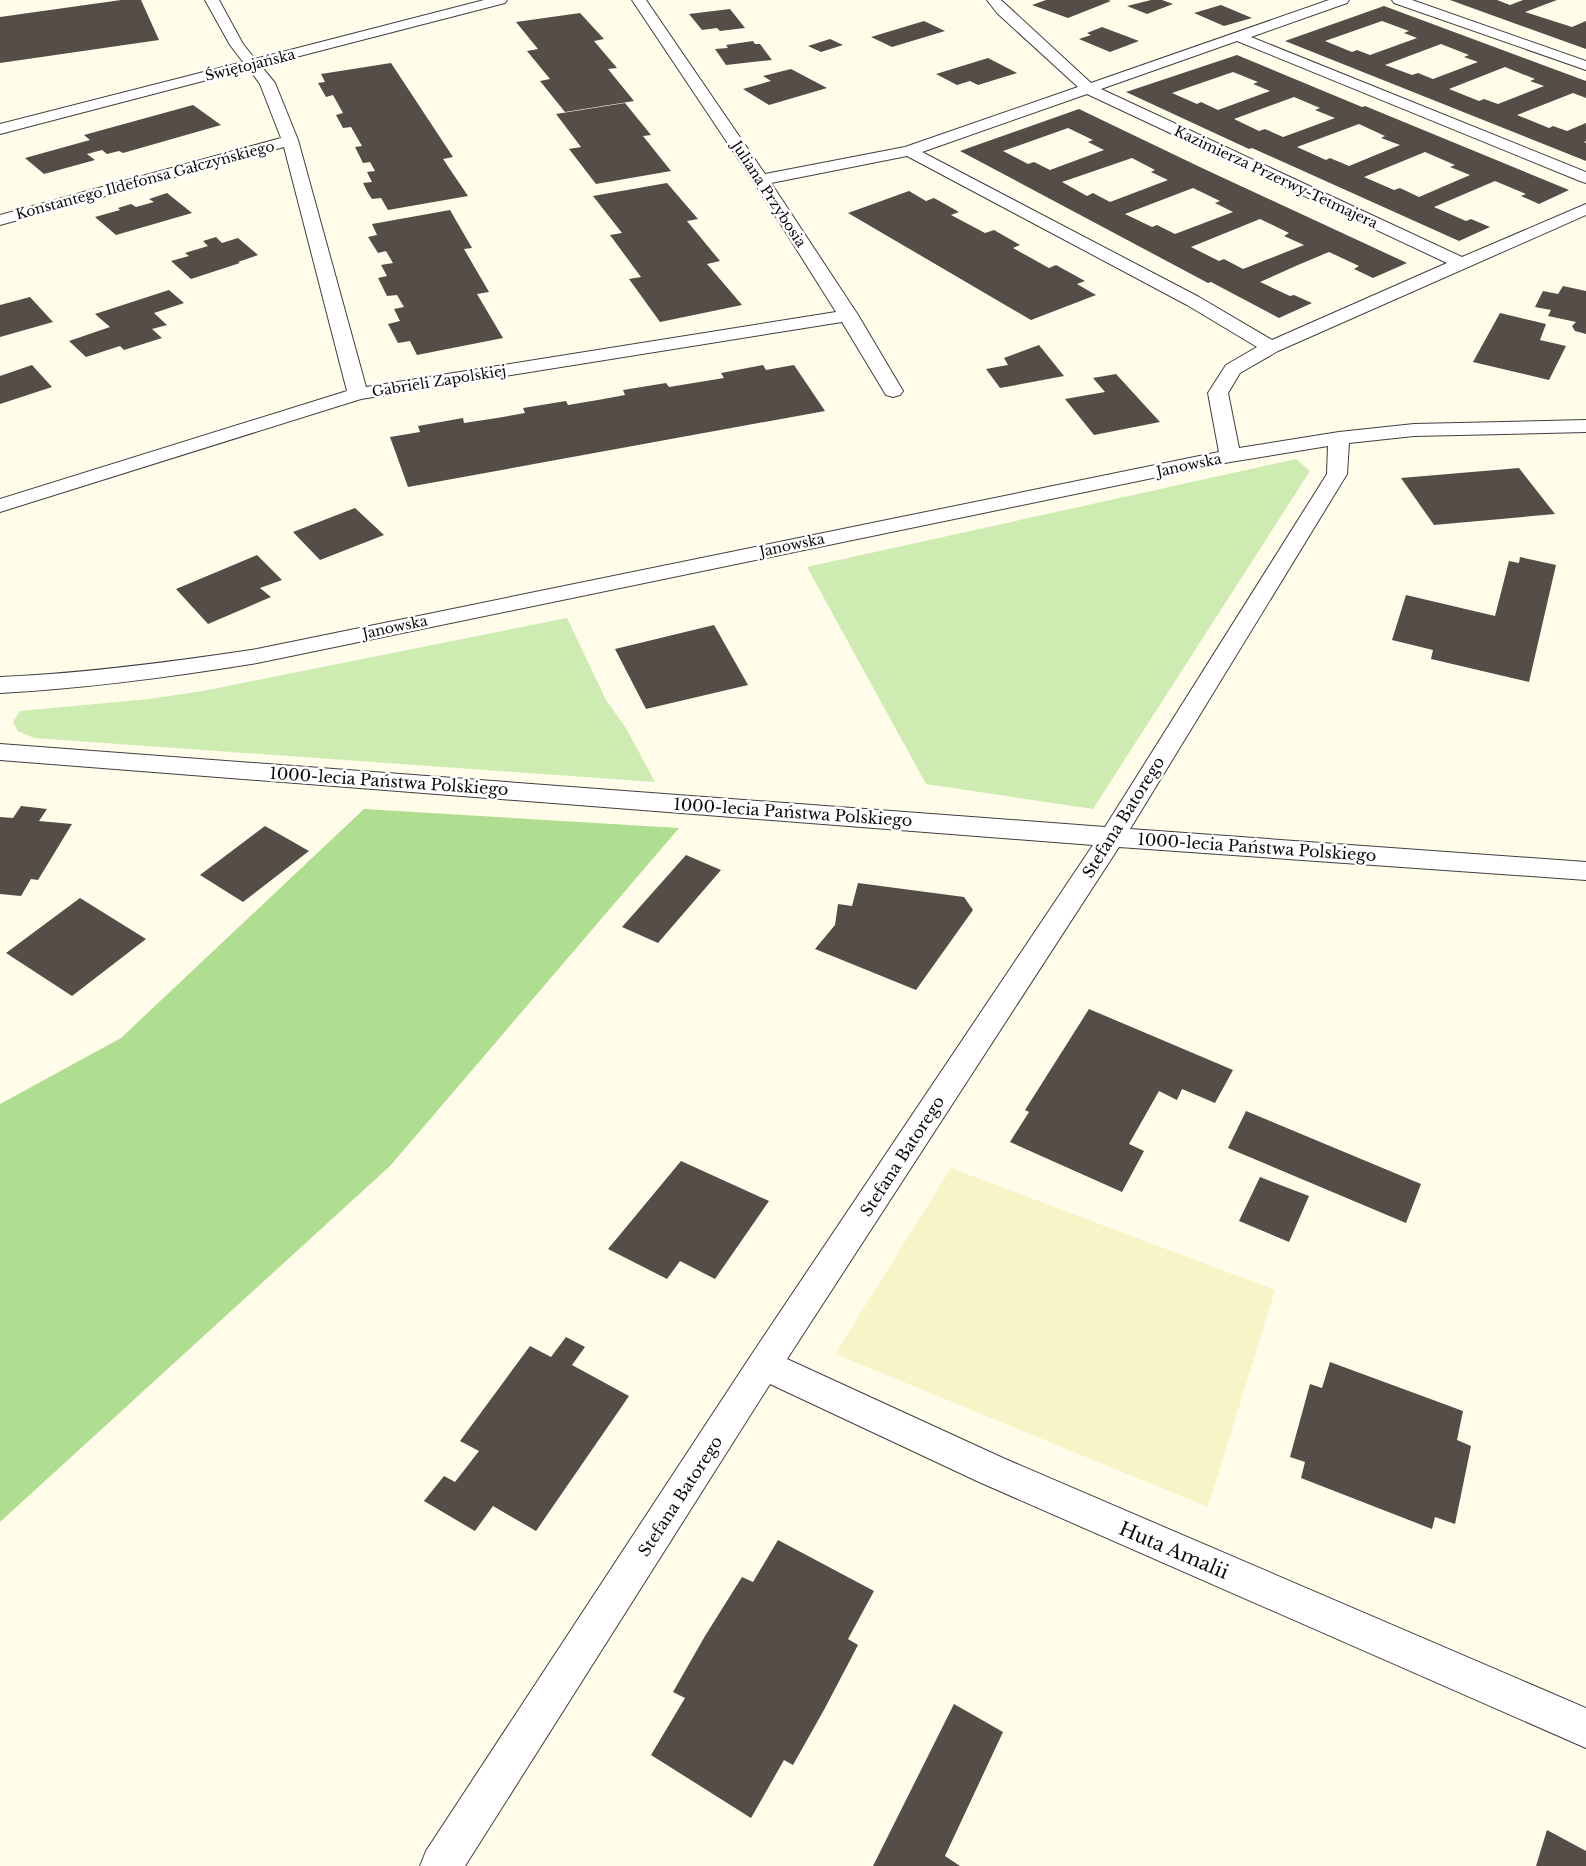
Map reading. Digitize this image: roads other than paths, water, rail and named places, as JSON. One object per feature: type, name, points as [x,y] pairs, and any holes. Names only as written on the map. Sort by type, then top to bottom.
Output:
[{"type":"street","name":"Gabrieli Zapolskiej","points":[[212,0],[237,45],[267,82],[290,140],[358,394],[849,316]]},
{"type":"street","name":"Świętojańska","points":[[0,129],[500,0]]},
{"type":"street","name":"Juliana Przybosia","points":[[639,0],[761,180],[849,316],[892,391]]},
{"type":"street","name":"Kazimierza Przerwy-Tetmajera","points":[[994,0],[1002,10],[1089,89],[1463,264]]},
{"type":"street","points":[[761,180],[910,151],[1342,0]]},
{"type":"street","points":[[1399,0],[1586,66]]},
{"type":"street","points":[[1239,37],[1586,178]]},
{"type":"street","name":"Konstantego Ildefonsa Gałczyńskiego","points":[[0,220],[290,140]]},
{"type":"street","points":[[910,151],[1193,301],[1272,347]]},
{"type":"street","points":[[1230,456],[1218,393],[1233,369],[1272,347],[1586,209]]},
{"type":"street","points":[[0,506],[358,394]]},
{"type":"street","name":"Janowska","points":[[0,685],[58,682],[156,672],[257,656],[1230,456],[1339,438],[1414,430],[1586,426]]},
{"type":"street","name":"Stefana Batorego","points":[[441,1866],[764,1365],[1112,837],[1337,474],[1339,438]]},
{"type":"street","name":"1000-lecia Państwa Polskiego","points":[[0,752],[1112,837],[1586,871]]},
{"type":"street","name":"Huta Amalii","points":[[764,1365],[991,1470],[1586,1728]]}]
